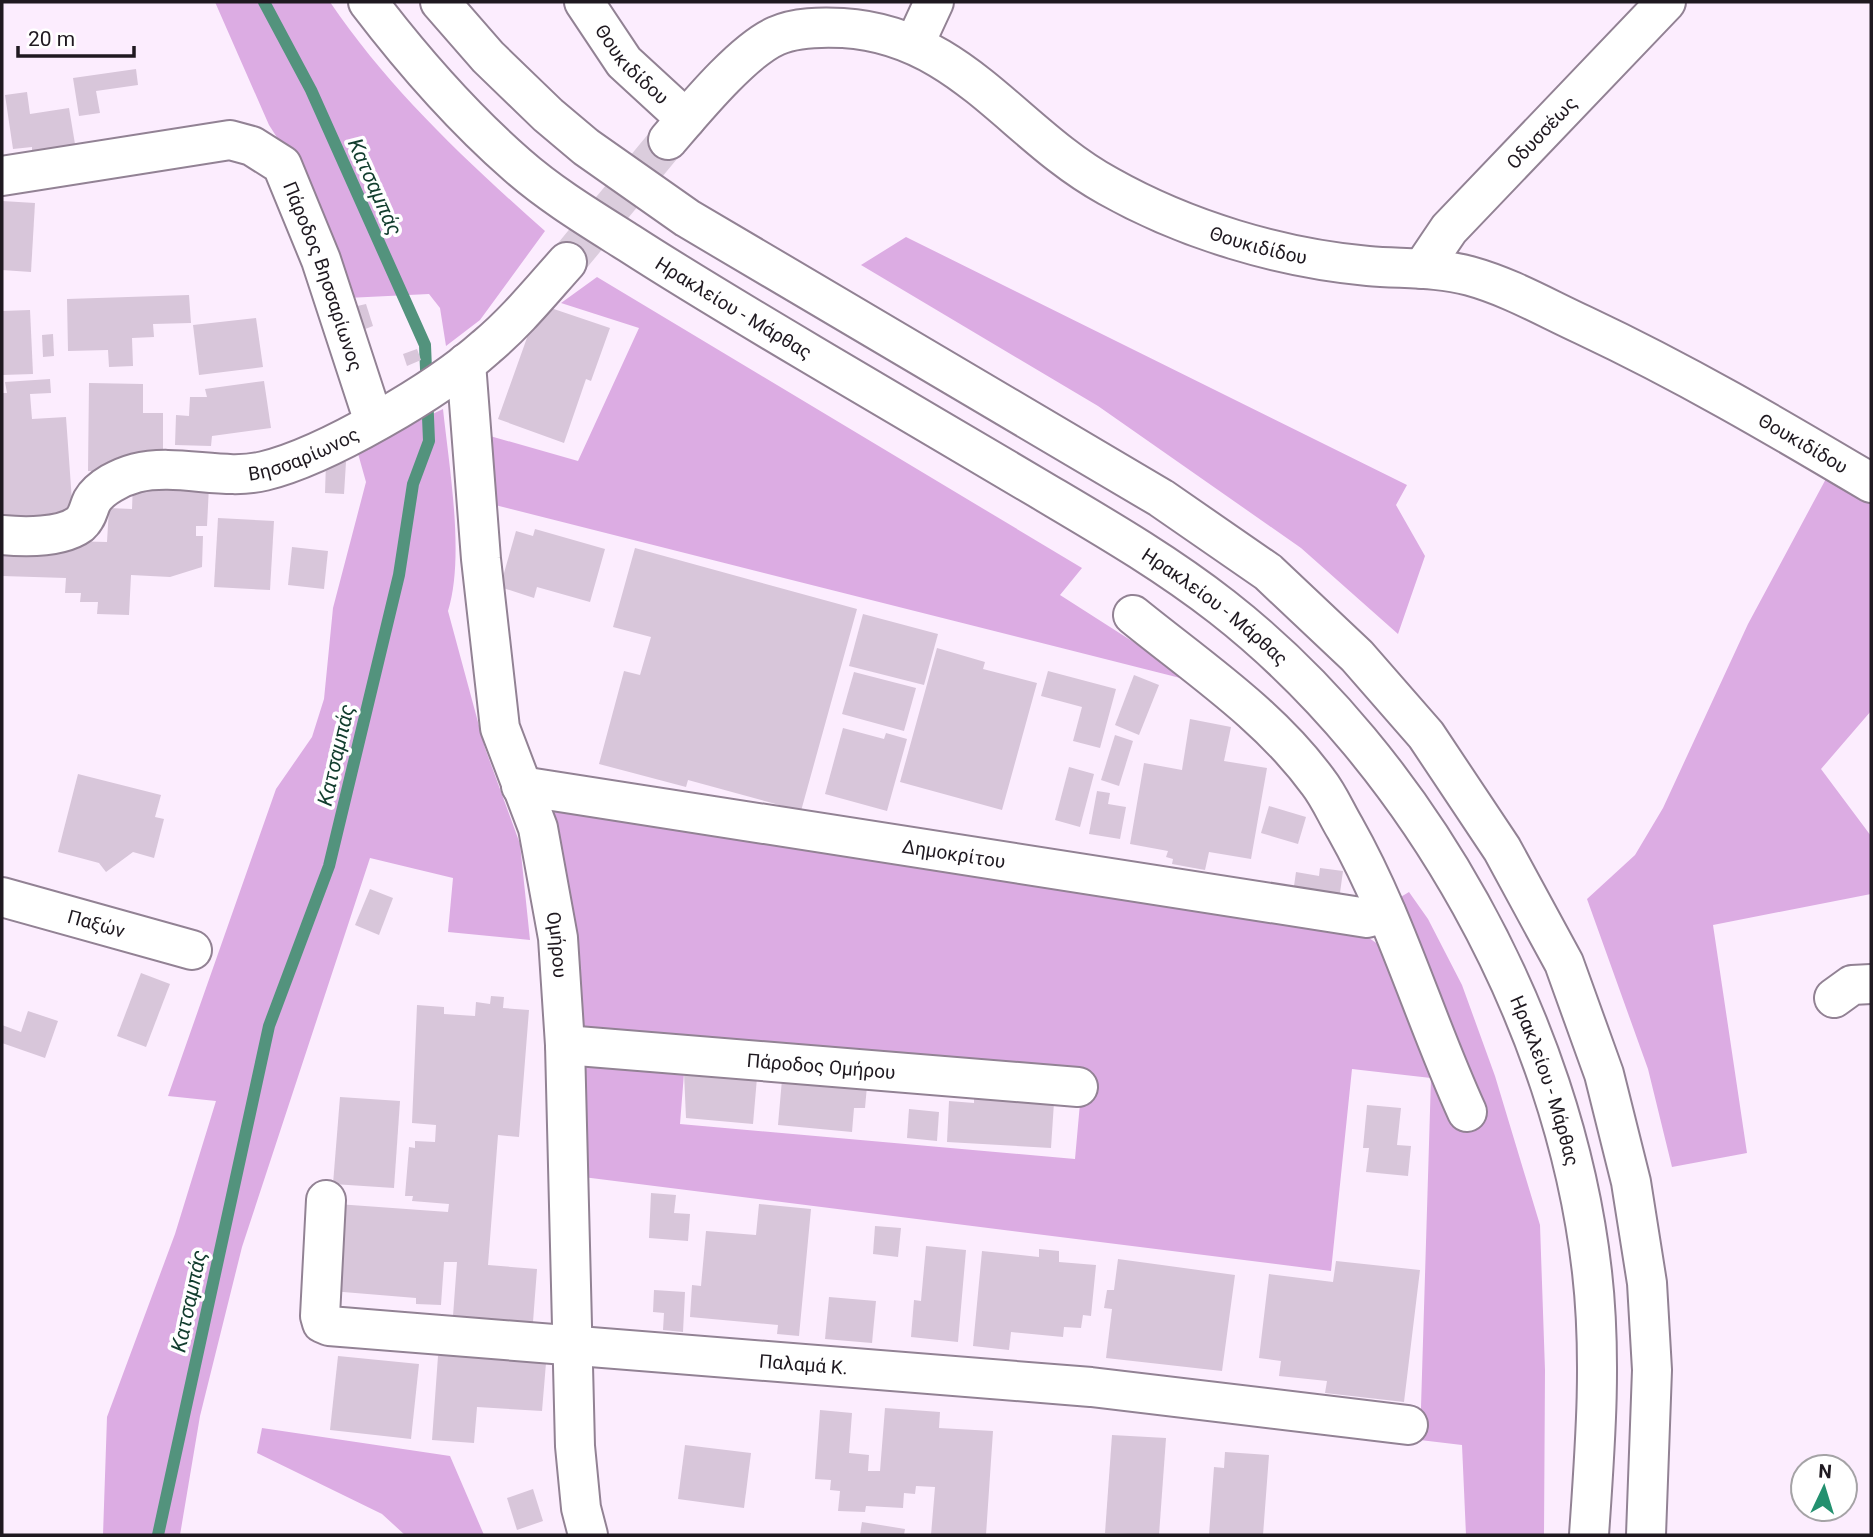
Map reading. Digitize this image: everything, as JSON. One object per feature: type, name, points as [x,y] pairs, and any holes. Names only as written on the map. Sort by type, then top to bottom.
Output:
[{"type":"street","name":"Ηρακλείου - Μάρθας","points":[[368,2],[404,50],[470,121],[520,168],[561,198],[709,294],[1138,547],[1257,636],[1316,694],[1380,765],[1432,838],[1461,889],[1521,1009],[1564,1128],[1581,1205],[1595,1302],[1596,1428],[1589,1535]]},
{"type":"street","points":[[440,2],[488,57],[548,115],[586,147],[687,218],[1161,498],[1268,572],[1357,656],[1426,735],[1502,849],[1564,962],[1604,1074],[1631,1182],[1649,1310],[1651,1430],[1646,1535]]},
{"type":"street","name":"Θουκιδίδου","points":[[584,2],[624,62],[677,130],[750,53],[774,37],[789,31],[845,28],[915,43],[965,74],[1065,160],[1132,200],[1192,224],[1285,252],[1368,266],[1422,269],[1486,281],[1715,390],[1871,483]]},
{"type":"street","points":[[915,43],[934,2]]},
{"type":"street","name":"Οδυσσέως","points":[[1422,269],[1448,229],[1666,2]]},
{"type":"street","name":"Πάροδος Βησσαρίωνος","points":[[2,176],[230,140],[252,146],[282,165],[384,417]]},
{"type":"street","name":"Βησσαρίωνος","points":[[2,536],[25,537],[79,525],[92,502],[106,486],[139,472],[262,472],[308,455],[384,417],[456,370],[504,330],[567,262]]},
{"type":"street","name":"Ομήρου","points":[[456,370],[500,728],[538,828],[558,938],[565,1045],[578,1482],[588,1535]]},
{"type":"street","points":[[1133,615],[1262,720],[1319,783],[1357,850],[1386,913],[1442,1057],[1467,1112]]},
{"type":"street","name":"Δημοκρίτου","points":[[521,786],[1367,918],[1386,913]]},
{"type":"street","name":"Παξών","points":[[2,897],[192,950]]},
{"type":"street","points":[[1834,998],[1852,985],[1871,984]]},
{"type":"street","name":"Πάροδος Ομήρου","points":[[565,1045],[1078,1087]]},
{"type":"street","name":"Παλαμά Κ.","points":[[326,1200],[321,1322],[329,1326],[1091,1387],[1408,1425]]},
{"type":"shaded area","points":[[215,2],[330,2],[377,65],[430,123],[545,231],[480,320],[446,346],[440,308],[429,294],[347,298],[305,181],[269,125]]},
{"type":"shaded area","points":[[906,237],[1407,485],[1396,505],[1425,556],[1398,634],[1301,548],[1098,406],[861,265]]},
{"type":"shaded area","points":[[597,277],[1082,568],[1060,595],[1196,682],[487,503],[483,434],[578,461],[639,328],[561,303]]},
{"type":"shaded area","points":[[443,409],[455,538],[453,589],[448,611],[485,748],[520,844],[530,940],[448,932],[453,878],[370,858],[242,1247],[200,1416],[180,1535],[103,1535],[107,1417],[175,1234],[216,1101],[168,1096],[276,789],[312,737],[324,699],[333,608],[366,482],[357,450]]},
{"type":"shaded area","points":[[1828,475],[1871,502],[1871,711],[1821,769],[1871,836],[1871,894],[1713,925],[1747,1153],[1672,1167],[1648,1069],[1587,899],[1635,855],[1663,808],[1748,624]]},
{"type":"shaded area","points":[[547,805],[1358,930],[1379,945],[1431,1078],[1352,1069],[1331,1271],[583,1177],[576,1066],[684,1073],[680,1124],[1075,1159],[1082,1081],[577,1029]]},
{"type":"shaded area","points":[[1409,892],[1428,919],[1462,985],[1495,1076],[1540,1225],[1545,1370],[1544,1535],[1466,1535],[1462,1445],[1420,1440],[1431,1078],[1456,1130],[1480,1115],[1399,898]]},
{"type":"shaded area","points":[[262,1428],[450,1456],[484,1535],[405,1535],[382,1514],[257,1453]]},
{"type":"building","points":[[136,69],[138,85],[96,91],[100,113],[79,116],[73,78]]},
{"type":"building","points":[[27,92],[30,114],[69,108],[75,144],[32,151],[32,147],[13,149],[5,95]]},
{"type":"building","points":[[2,201],[35,203],[31,272],[2,270]]},
{"type":"building","points":[[189,295],[191,323],[153,324],[154,337],[132,338],[133,366],[109,367],[108,350],[68,351],[67,299]]},
{"type":"building","points":[[366,304],[373,326],[360,331],[353,307]]},
{"type":"building","points":[[539,304],[610,328],[591,381],[586,379],[564,443],[498,419]]},
{"type":"building","points":[[30,310],[33,374],[2,375],[2,311]]},
{"type":"building","points":[[256,318],[263,367],[199,375],[193,325]]},
{"type":"building","points":[[53,334],[54,356],[43,357],[42,335]]},
{"type":"building","points":[[417,349],[421,360],[407,366],[403,354]]},
{"type":"building","points":[[50,379],[51,393],[30,394],[32,419],[66,417],[73,515],[2,520],[2,393],[7,393],[5,382]]},
{"type":"building","points":[[264,381],[271,428],[212,436],[211,446],[175,445],[176,415],[189,416],[190,397],[207,397],[205,389]]},
{"type":"building","points":[[89,383],[143,384],[143,413],[163,413],[163,451],[142,451],[142,461],[113,461],[113,471],[88,471]]},
{"type":"building","points":[[326,462],[346,462],[344,494],[325,493]]},
{"type":"building","points":[[133,483],[209,486],[207,526],[196,526],[196,536],[203,536],[202,567],[170,577],[131,575],[129,615],[97,614],[98,602],[80,602],[81,593],[65,593],[66,578],[2,576],[2,546],[68,541],[107,542],[109,508],[132,509]]},
{"type":"building","points":[[218,518],[274,521],[270,590],[214,587]]},
{"type":"building","points":[[535,529],[605,549],[590,602],[537,587],[534,598],[500,587],[516,531],[533,536]]},
{"type":"building","points":[[292,547],[328,551],[324,589],[288,585]]},
{"type":"building","points":[[635,548],[857,609],[801,811],[688,780],[686,787],[599,764],[624,671],[640,675],[651,637],[613,627]]},
{"type":"building","points":[[863,614],[938,634],[924,685],[849,666]]},
{"type":"building","points":[[937,648],[985,662],[983,669],[1037,683],[1002,810],[900,782]]},
{"type":"building","points":[[1048,671],[1116,689],[1100,748],[1073,741],[1082,707],[1041,696]]},
{"type":"building","points":[[854,672],[916,688],[904,731],[842,714]]},
{"type":"building","points":[[1134,675],[1159,685],[1139,735],[1115,725]]},
{"type":"building","points":[[1190,719],[1231,727],[1224,761],[1267,768],[1251,859],[1209,852],[1205,870],[1172,864],[1173,859],[1166,857],[1168,851],[1130,844],[1144,763],[1182,770]]},
{"type":"building","points":[[843,728],[884,739],[886,733],[907,739],[887,811],[825,794]]},
{"type":"building","points":[[1115,735],[1133,741],[1119,786],[1101,780]]},
{"type":"building","points":[[1069,767],[1094,774],[1080,827],[1055,820]]},
{"type":"building","points":[[78,774],[161,795],[155,817],[164,819],[154,858],[133,852],[106,872],[99,863],[58,852]]},
{"type":"building","points":[[1097,791],[1110,793],[1108,804],[1126,807],[1120,839],[1089,834]]},
{"type":"building","points":[[1269,806],[1306,817],[1298,844],[1261,833]]},
{"type":"building","points":[[1320,868],[1343,871],[1339,900],[1293,893],[1296,872],[1319,876]]},
{"type":"building","points":[[370,889],[393,898],[379,935],[355,925]]},
{"type":"building","points":[[141,973],[170,984],[146,1047],[117,1036]]},
{"type":"building","points":[[491,996],[504,997],[503,1008],[529,1010],[519,1137],[498,1135],[488,1265],[537,1269],[533,1322],[453,1316],[457,1262],[444,1262],[441,1305],[416,1304],[416,1298],[331,1291],[337,1204],[448,1212],[449,1204],[412,1201],[413,1196],[405,1196],[409,1147],[415,1148],[415,1141],[435,1142],[436,1125],[412,1123],[417,1005],[444,1007],[444,1014],[475,1016],[476,1002],[490,1004]]},
{"type":"building","points":[[28,1011],[58,1021],[45,1058],[2,1043],[2,1025],[21,1032]]},
{"type":"building","points":[[758,1066],[753,1124],[686,1118],[684,1073]]},
{"type":"building","points":[[783,1068],[868,1075],[865,1108],[854,1108],[852,1132],[778,1125]]},
{"type":"building","points":[[340,1097],[400,1101],[394,1188],[333,1184]]},
{"type":"building","points":[[974,1097],[1054,1102],[1051,1148],[947,1142],[949,1101],[974,1103]]},
{"type":"building","points":[[1367,1105],[1401,1108],[1397,1145],[1411,1146],[1408,1176],[1366,1172],[1369,1148],[1363,1148]]},
{"type":"building","points":[[909,1109],[939,1112],[937,1141],[907,1138]]},
{"type":"building","points":[[651,1193],[676,1195],[674,1213],[690,1214],[688,1241],[649,1238]]},
{"type":"building","points":[[759,1204],[811,1209],[799,1336],[777,1334],[778,1325],[690,1317],[692,1285],[701,1286],[706,1231],[756,1235]]},
{"type":"building","points":[[875,1226],[901,1228],[898,1257],[873,1254]]},
{"type":"building","points":[[926,1246],[966,1250],[958,1342],[911,1337],[914,1300],[921,1301]]},
{"type":"building","points":[[1039,1249],[1059,1251],[1059,1262],[1096,1265],[1091,1316],[1083,1315],[1081,1328],[1064,1327],[1063,1337],[1011,1332],[1009,1350],[973,1346],[982,1251],[1039,1257]]},
{"type":"building","points":[[1118,1259],[1235,1275],[1222,1371],[1106,1358],[1112,1309],[1104,1308],[1107,1290],[1114,1290]]},
{"type":"building","points":[[1336,1261],[1420,1270],[1404,1402],[1325,1393],[1327,1381],[1279,1376],[1281,1361],[1259,1358],[1269,1274],[1333,1282]]},
{"type":"building","points":[[654,1290],[685,1292],[683,1332],[663,1330],[664,1313],[653,1312]]},
{"type":"building","points":[[829,1297],[876,1301],[872,1343],[825,1339]]},
{"type":"building","points":[[451,1345],[547,1351],[542,1411],[477,1407],[474,1443],[432,1440],[438,1356],[450,1356]]},
{"type":"building","points":[[338,1356],[419,1364],[411,1439],[330,1430]]},
{"type":"building","points":[[885,1408],[940,1412],[939,1428],[993,1431],[986,1535],[931,1535],[935,1487],[916,1486],[915,1494],[904,1493],[903,1508],[866,1506],[865,1512],[838,1511],[840,1491],[830,1490],[831,1480],[815,1479],[820,1410],[852,1413],[849,1453],[869,1455],[868,1471],[880,1471]]},
{"type":"building","points":[[1112,1435],[1166,1438],[1159,1535],[1105,1533]]},
{"type":"building","points":[[685,1445],[751,1453],[744,1508],[678,1499]]},
{"type":"building","points":[[1225,1452],[1269,1455],[1263,1535],[1209,1535],[1214,1467],[1224,1468]]},
{"type":"building","points":[[533,1489],[543,1521],[517,1530],[507,1498]]},
{"type":"building","points":[[862,1522],[905,1529],[904,1535],[860,1535]]},
{"type":"waterway","name":"Κατσαμπάς","points":[[158,1535],[269,1026],[329,866],[399,575],[413,484],[429,441],[425,345],[311,90],[264,2]]},
{"type":"tunnel","points":[[567,262],[668,140]]}]
